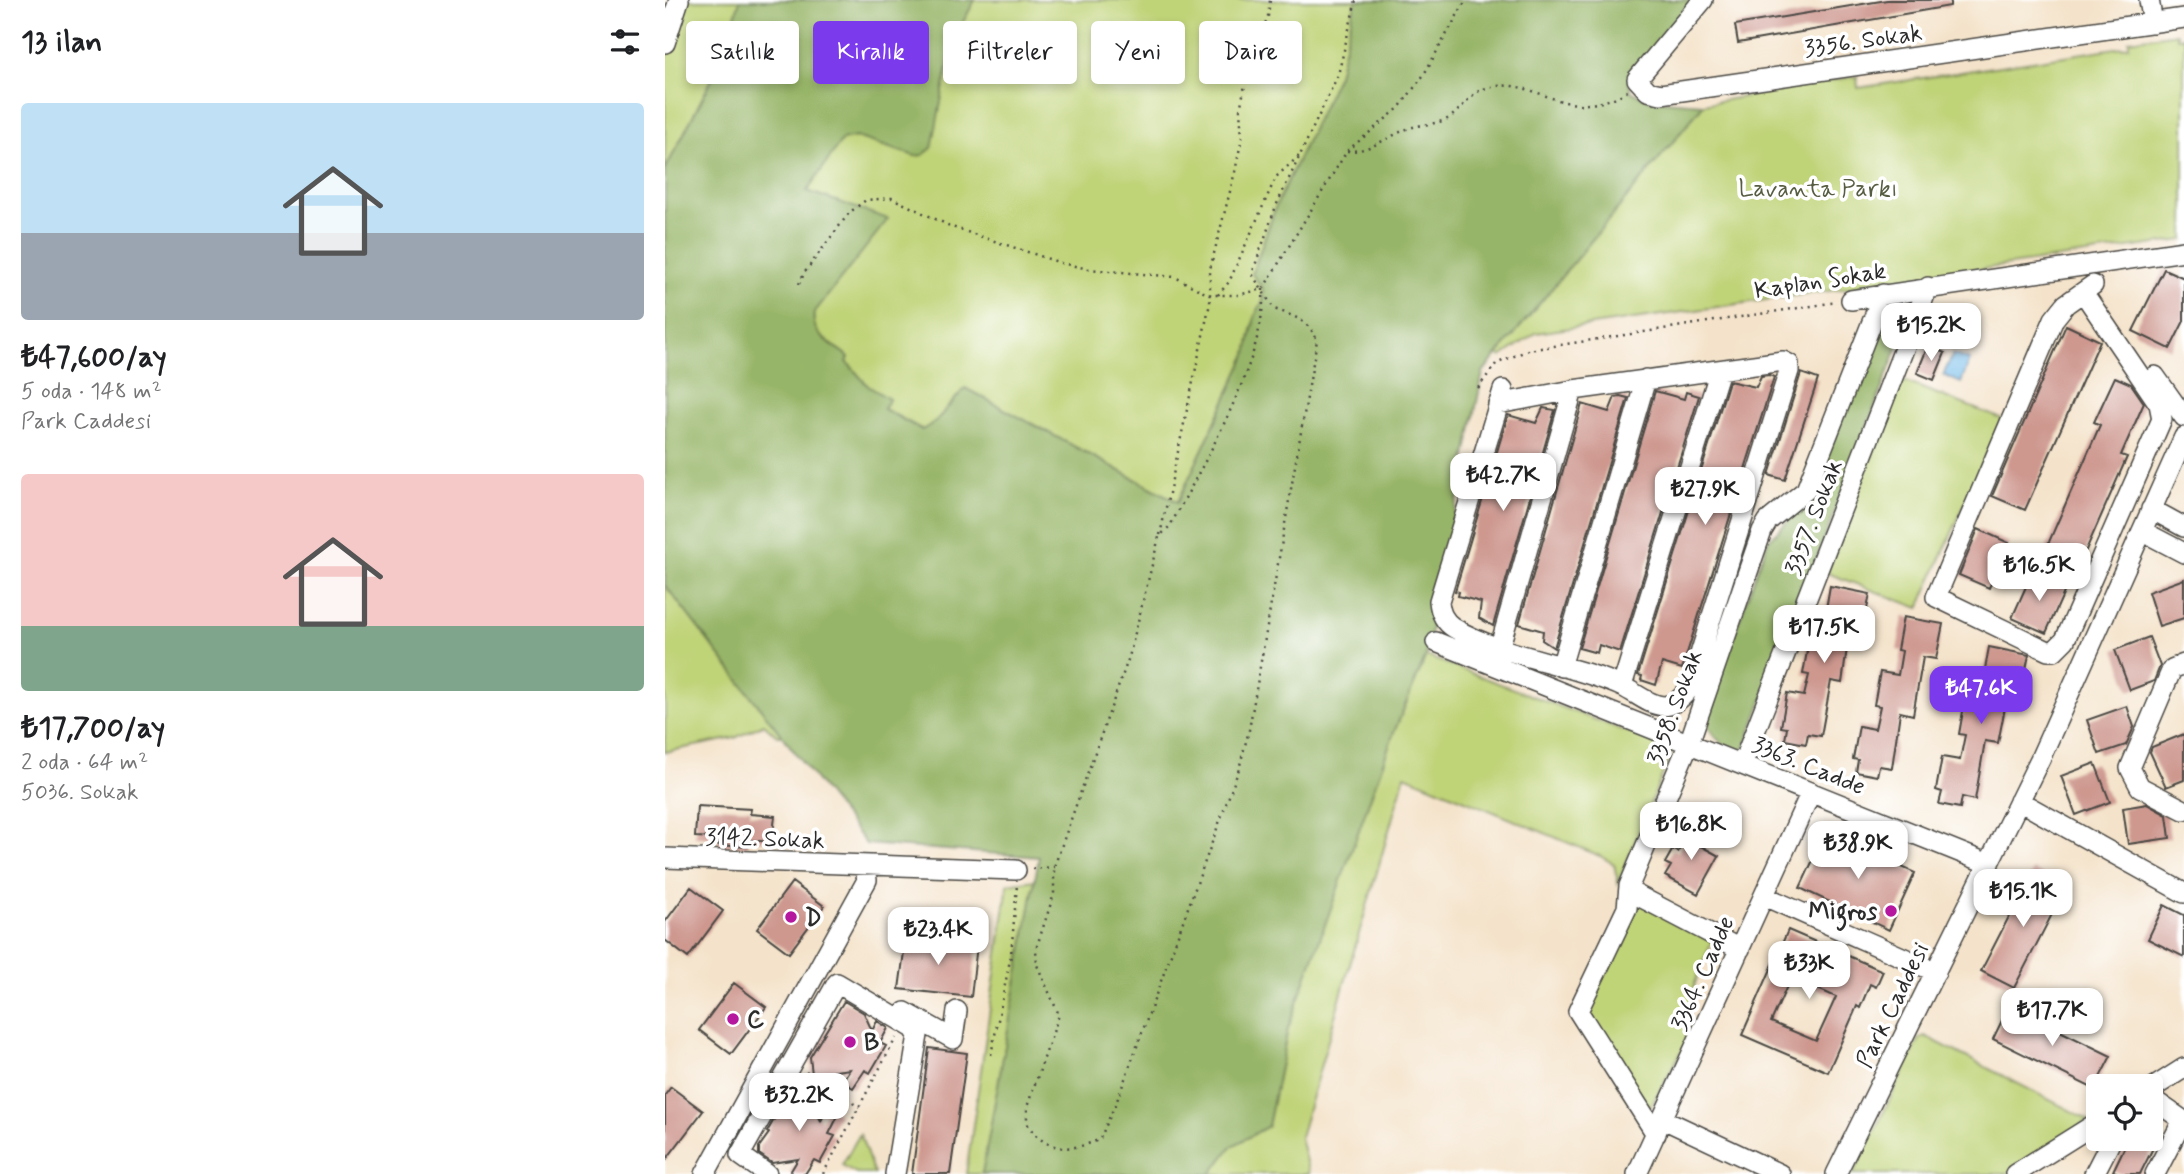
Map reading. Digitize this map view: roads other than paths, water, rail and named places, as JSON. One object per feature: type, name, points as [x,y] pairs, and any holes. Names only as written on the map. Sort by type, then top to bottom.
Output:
[{"type":"street","points":[[665,43],[679,0]]},
{"type":"street","name":"3356. Sokak","points":[[1703,0],[1639,82],[1648,90],[1661,94],[2184,18]]},
{"type":"street","points":[[2149,0],[2153,23]]},
{"type":"street","name":"Kaplan Sokak","points":[[1851,300],[2184,251]]},
{"type":"street","points":[[2080,265],[2088,289],[2159,404],[2162,419],[2065,640],[2054,651],[2048,651],[1936,597],[2054,319],[2066,304],[2088,289]]},
{"type":"street","name":"3357. Sokak","points":[[1742,765],[1928,287]]},
{"type":"street","points":[[2088,289],[2184,417]]},
{"type":"street","name":"3358. Sokak","points":[[1660,1127],[1577,1011],[1627,908],[1629,891],[1689,743],[1762,531],[1769,521],[1806,489],[1883,294]]},
{"type":"street","points":[[1783,361],[1789,364],[1689,689],[1677,702],[1664,706],[1654,704],[1622,686],[1455,629],[1444,619],[1439,601],[1500,397],[1646,379],[1783,361]]},
{"type":"street","points":[[1622,686],[1720,370]]},
{"type":"street","points":[[1561,667],[1646,379]]},
{"type":"street","points":[[1500,646],[1573,390]]},
{"type":"street","name":"Park Caddesi","points":[[1836,1174],[2019,801],[2184,437]]},
{"type":"street","points":[[2151,509],[2184,527]]},
{"type":"street","points":[[2142,531],[2184,553]]},
{"type":"street","name":"3363. Cadde","points":[[1436,642],[1989,864]]},
{"type":"street","points":[[2184,664],[2172,669],[2130,768],[2140,787],[2184,810]]},
{"type":"street","points":[[1677,702],[1696,724]]},
{"type":"street","name":"3364. Cadde","points":[[1637,1174],[1811,792]]},
{"type":"street","points":[[2019,801],[2184,893]]},
{"type":"street","name":"3142. Sokak","points":[[665,858],[1016,870]]},
{"type":"street","points":[[705,1174],[867,880],[864,866]]},
{"type":"street","points":[[1629,891],[1740,949]]},
{"type":"street","points":[[1764,896],[1936,972]]},
{"type":"street","points":[[822,965],[953,1039],[957,1011]]},
{"type":"street","points":[[767,1174],[740,1155],[837,984],[916,1031],[918,1038],[912,1056],[895,1174]]},
{"type":"street","points":[[768,1061],[790,1068]]},
{"type":"street","points":[[2163,1081],[2184,1068]]},
{"type":"street","points":[[2155,1174],[2184,1120],[2163,1106]]},
{"type":"street","points":[[1660,1127],[1780,1174]]},
{"type":"street","points":[[2015,1174],[2086,1130]]},
{"type":"street","points":[[2094,1174],[2106,1151]]},
{"type":"water","points":[[1953,354],[1970,360],[1961,383],[1943,375]]},
{"type":"place","name":"Migros","points":[[1891,911]]},
{"type":"place","name":"D","points":[[791,917]]},
{"type":"place","name":"C","points":[[733,1019]]},
{"type":"place","name":"B","points":[[850,1042]]},
{"type":"park label","name":"Lavanta Parkı","points":[[1818,188]]}]
